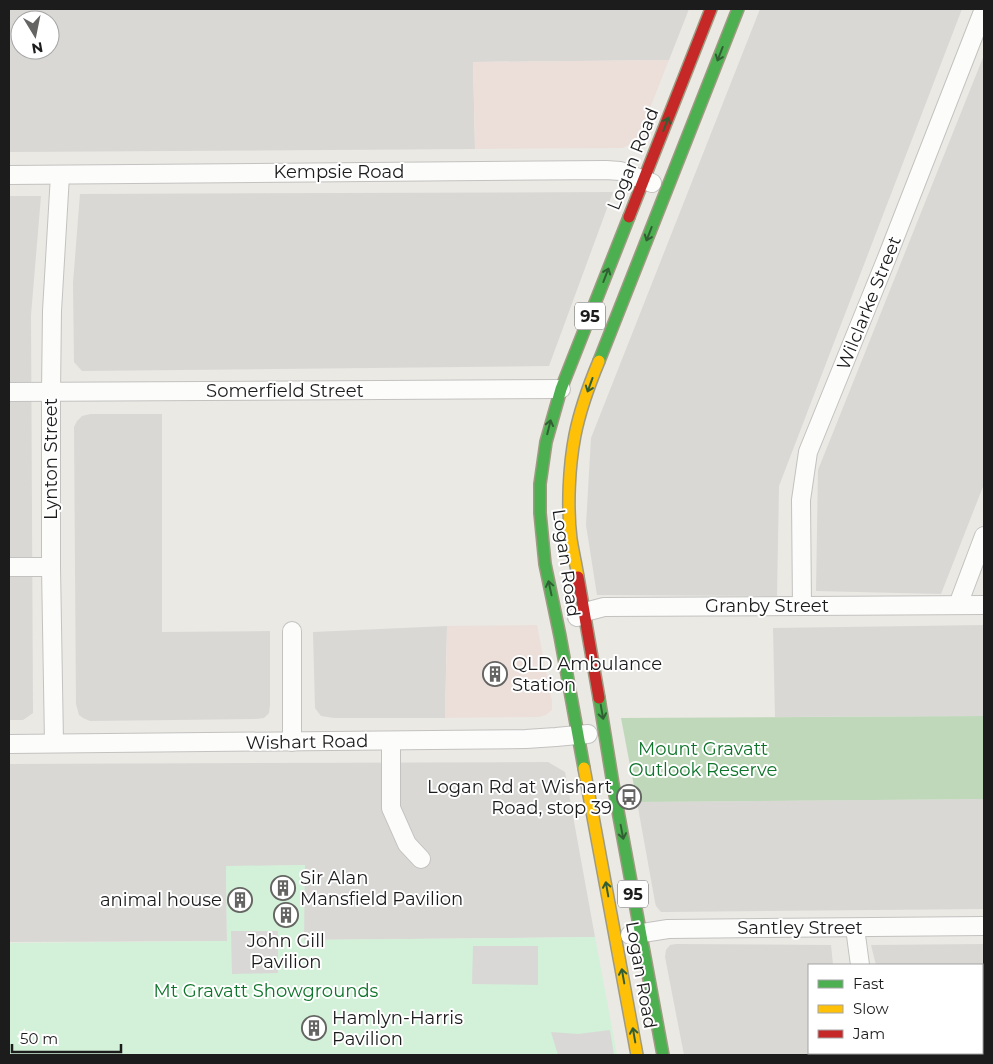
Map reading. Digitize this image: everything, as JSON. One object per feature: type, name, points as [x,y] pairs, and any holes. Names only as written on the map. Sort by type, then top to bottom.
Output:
[{"type":"main road","name":"Logan Road","points":[[637,1055],[545,564],[540,513],[540,484],[546,442],[561,389],[711,9]]},
{"type":"main road","name":"Logan Road","points":[[663,1055],[613,784],[571,539],[569,508],[571,463],[575,435],[589,386],[738,9]]},
{"type":"street","name":"Wilclarke Street","points":[[802,606],[801,500],[808,452],[886,260],[984,9]]},
{"type":"street","name":"Kempsie Road","points":[[9,175],[606,170],[620,171],[667,188]]},
{"type":"street","name":"Lynton Street","points":[[54,744],[51,392],[52,311],[60,175]]},
{"type":"street","name":"Somerfield Street","points":[[9,392],[561,389]]},
{"type":"street","points":[[958,605],[984,536]]},
{"type":"street","points":[[9,567],[51,566]]},
{"type":"street","name":"Granby Street","points":[[585,612],[604,608],[984,604]]},
{"type":"street","points":[[560,636],[570,622],[585,612]]},
{"type":"street","points":[[292,631],[292,742]]},
{"type":"street","name":"Wishart Road","points":[[9,744],[542,738],[605,732]]},
{"type":"street","points":[[391,741],[391,808],[407,844],[421,859]]},
{"type":"street","name":"Santley Street","points":[[616,937],[668,929],[984,926]]},
{"type":"street","points":[[855,928],[860,964]]},
{"type":"shaded area","points":[[9,9],[689,9],[669,60],[473,62],[475,149],[9,152]]},
{"type":"shaded area","points":[[760,9],[962,9],[779,486],[777,596],[597,595],[586,525],[591,438]]},
{"type":"shaded area","points":[[984,55],[984,484],[941,594],[816,591],[818,470]]},
{"type":"shaded area","points":[[669,60],[637,141],[623,148],[475,149],[473,62]]},
{"type":"shaded area","points":[[613,192],[549,366],[82,371],[74,362],[73,283],[80,194]]},
{"type":"shaded area","points":[[9,196],[41,196],[31,315],[33,713],[23,720],[9,720]]},
{"type":"shaded area","points":[[90,414],[162,414],[162,632],[270,631],[270,705],[269,713],[264,718],[90,721],[79,715],[76,704],[74,427],[82,416]]},
{"type":"shaded area","points":[[537,625],[552,701],[552,710],[546,715],[539,717],[445,718],[447,626]]},
{"type":"shaded area","points":[[984,625],[984,716],[775,717],[773,628]]},
{"type":"shaded area","points":[[447,626],[445,718],[334,718],[321,716],[315,708],[313,632]]},
{"type":"shaded area","points":[[548,762],[565,772],[595,937],[304,940],[304,865],[226,867],[227,941],[9,942],[9,764]]},
{"type":"shaded area","points":[[984,799],[984,909],[666,912],[661,912],[656,906],[637,802]]},
{"type":"shaded area","points":[[231,931],[278,931],[278,973],[232,974]]},
{"type":"shaded area","points":[[984,944],[984,1055],[684,1055],[665,957],[666,950],[670,945],[831,945],[833,964],[808,964],[808,1054],[983,1054],[983,964],[876,964],[871,945]]},
{"type":"shaded area","points":[[473,946],[538,946],[538,985],[472,984]]},
{"type":"shaded area","points":[[610,1030],[614,1055],[558,1055],[551,1032],[578,1034]]},
{"type":"green space","name":"Mount Gravatt Outlook Reserve","points":[[984,716],[984,799],[637,802],[621,718]]},
{"type":"green space","name":"Mt Gravatt Showgrounds","points":[[305,865],[304,940],[595,937],[617,1055],[9,1055],[9,943],[227,941],[226,866]]},
{"type":"traffic: fast","points":[[599,361],[738,9]]},
{"type":"traffic: fast","points":[[584,768],[545,564],[540,513],[540,484],[546,442],[561,389],[629,217]]},
{"type":"traffic: fast","points":[[599,698],[663,1055]]},
{"type":"traffic: slow","points":[[578,577],[570,527],[569,487],[571,460],[579,416],[599,361]]},
{"type":"traffic: slow","points":[[584,768],[637,1055]]},
{"type":"traffic: jam","points":[[629,217],[711,9]]},
{"type":"traffic: jam","points":[[578,577],[599,698]]},
{"type":"place","name":"QLD Ambulance Station","points":[[495,674]]},
{"type":"place","name":"Logan Rd at Wishart Road, stop 39","points":[[629,797]]},
{"type":"place","name":"Sir Alan Mansfield Pavilion","points":[[283,888]]},
{"type":"place","name":"animal house","points":[[240,900]]},
{"type":"place","name":"John Gill Pavilion","points":[[286,915]]},
{"type":"place","name":"Hamlyn-Harris Pavilion","points":[[314,1028]]}]
